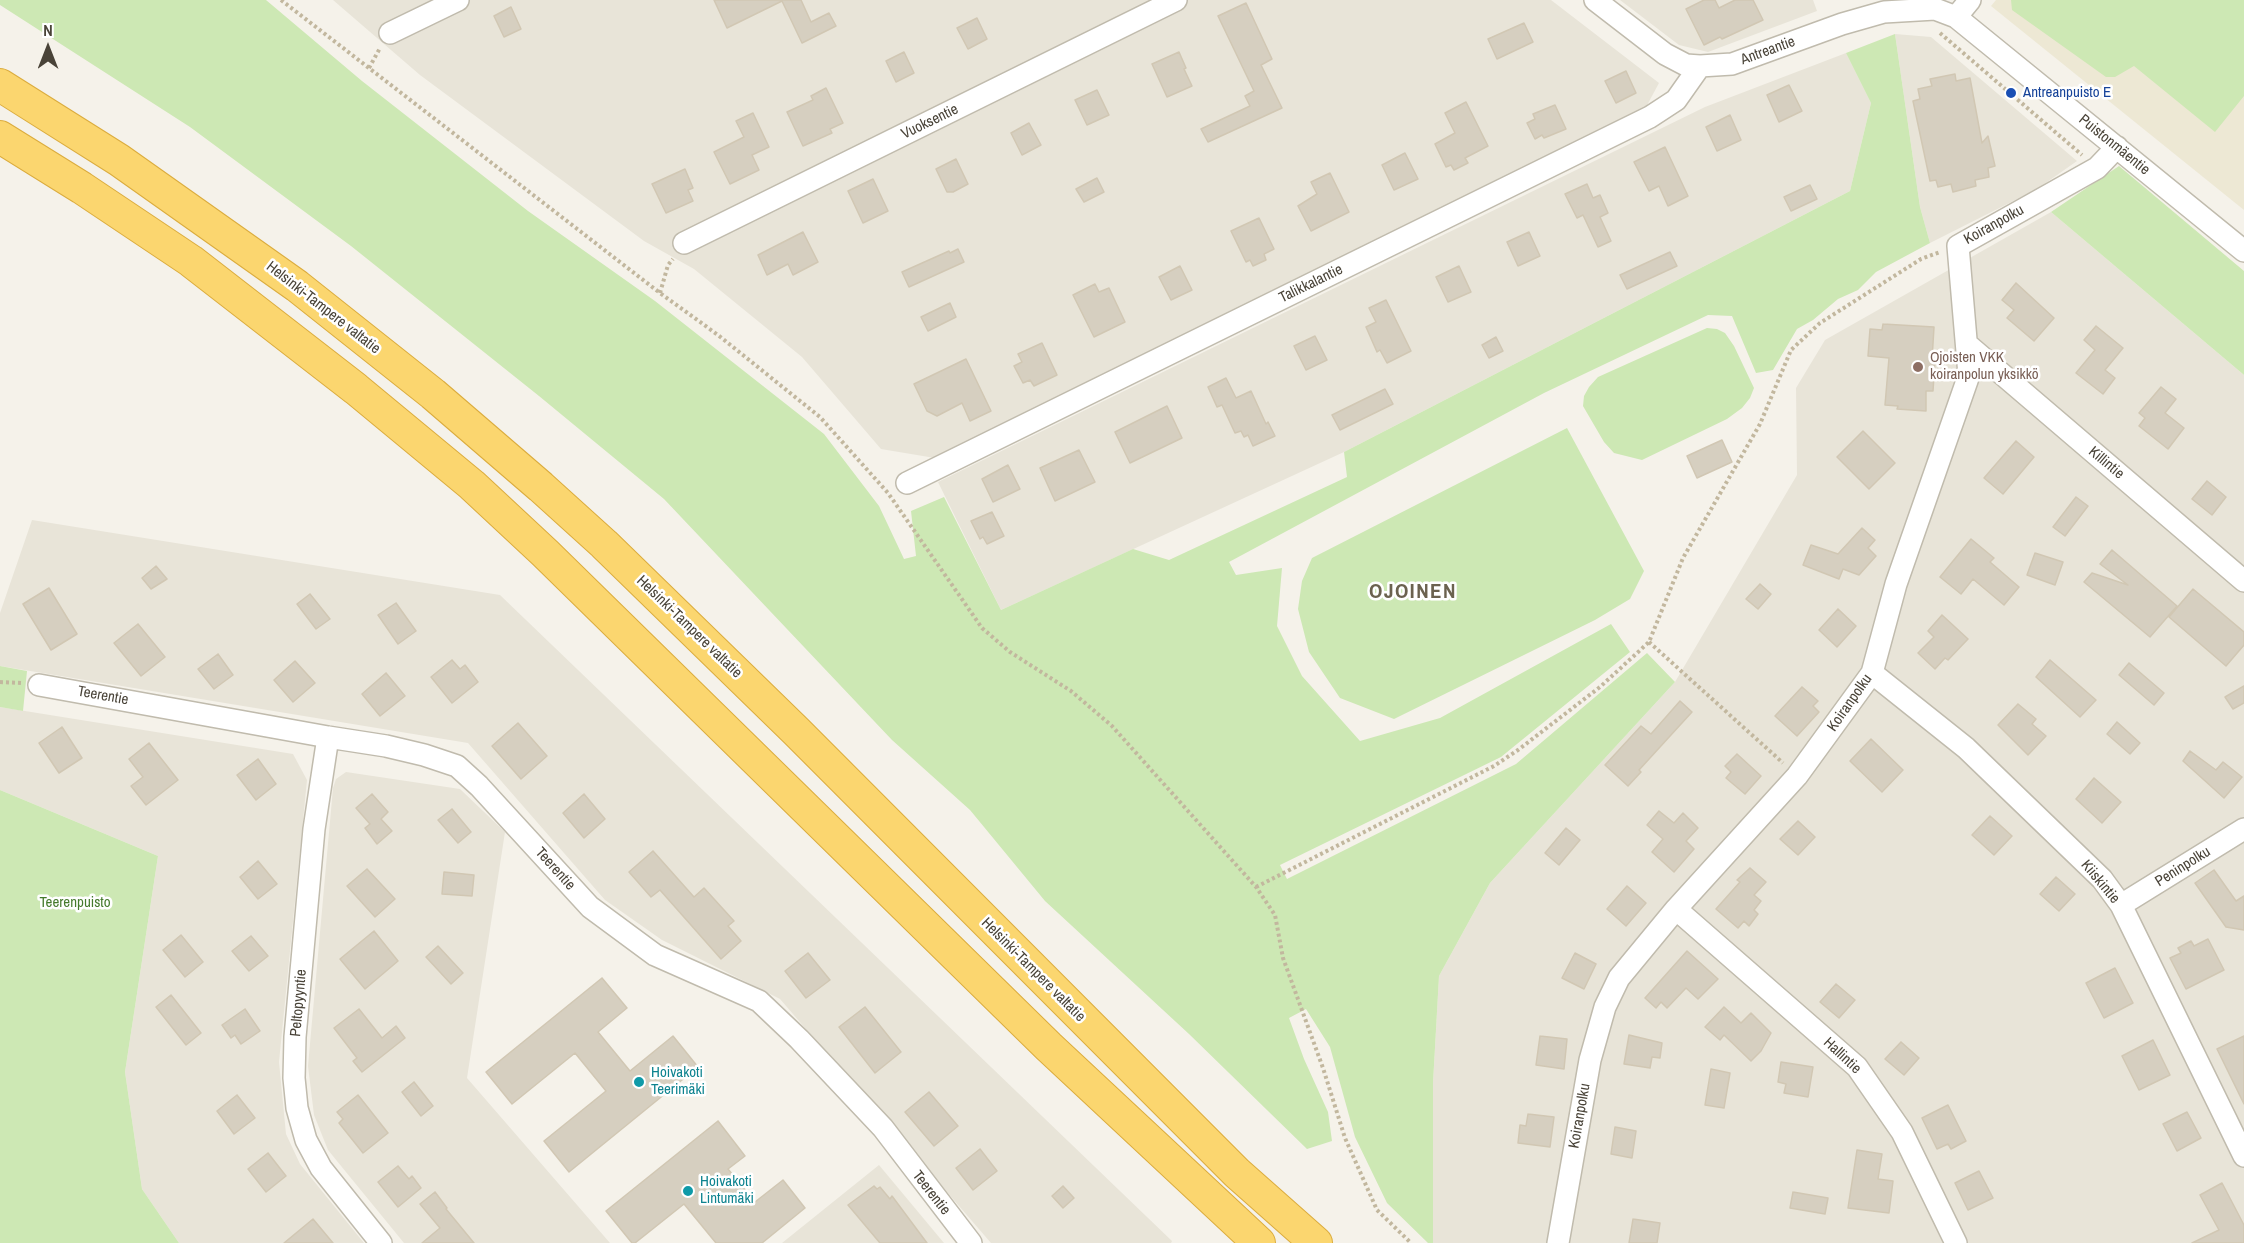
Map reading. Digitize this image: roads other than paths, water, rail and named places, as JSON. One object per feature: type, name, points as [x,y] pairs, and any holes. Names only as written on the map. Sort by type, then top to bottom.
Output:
[{"type":"highway","name":"Helsinki-Tampere valtatie","points":[[0,85],[119,160],[297,286],[433,394],[542,487],[604,544],[796,731],[1238,1173],[1316,1243]]},
{"type":"highway","points":[[0,136],[191,261],[356,389],[472,485],[545,553],[1049,1047],[1259,1243]]},
{"type":"street","points":[[390,33],[458,0]]},
{"type":"street","name":"Vuoksentie","points":[[684,243],[1176,0]]},
{"type":"street","name":"Antreantie","points":[[1595,0],[1665,54],[1686,65],[1700,66],[1732,64],[1842,24],[1884,12],[1935,9],[1956,16]]},
{"type":"street","points":[[1956,16],[1970,0]]},
{"type":"street","name":"Puistonmäentie","points":[[1956,16],[2244,251]]},
{"type":"street","name":"Talikkalantie","points":[[907,483],[1650,117],[1676,100],[1700,66]]},
{"type":"street","name":"Koiranpolku","points":[[1558,1243],[1590,1060],[1605,1007],[1619,978],[1676,909],[1797,776],[1872,673],[1896,584],[1969,375],[1958,246],[2097,168],[2118,147]]},
{"type":"street","name":"Killintie","points":[[1968,345],[2244,581]]},
{"type":"street","name":"Kiiskintie","points":[[1872,673],[1966,748],[2102,879],[2121,905],[2244,1156]]},
{"type":"street","name":"Teerentie","points":[[39,685],[386,746],[457,766],[479,786],[590,908],[655,955],[759,1001],[799,1039],[883,1128],[971,1243]]},
{"type":"street","name":"Peltopyyntie","points":[[328,737],[314,829],[295,1037],[294,1078],[297,1108],[306,1140],[321,1167],[381,1243]]},
{"type":"street","name":"Peninpolku","points":[[2121,905],[2244,830]]},
{"type":"street","name":"Hallintie","points":[[1676,909],[1857,1067],[1902,1132],[1956,1243]]},
{"type":"place","name":"Antreanpuisto E","points":[[2011,93]]},
{"type":"place","name":"Ojoisten VKK koiranpolun yksikkö","points":[[1918,367]]},
{"type":"place","name":"Hoivakoti Teerimäki","points":[[639,1082]]},
{"type":"place","name":"Hoivakoti Lintumäki","points":[[688,1191]]},
{"type":"district","name":"OJOINEN","points":[[1413,592]]},
{"type":"park label","name":"Teerenpuisto","points":[[75,903]]}]
